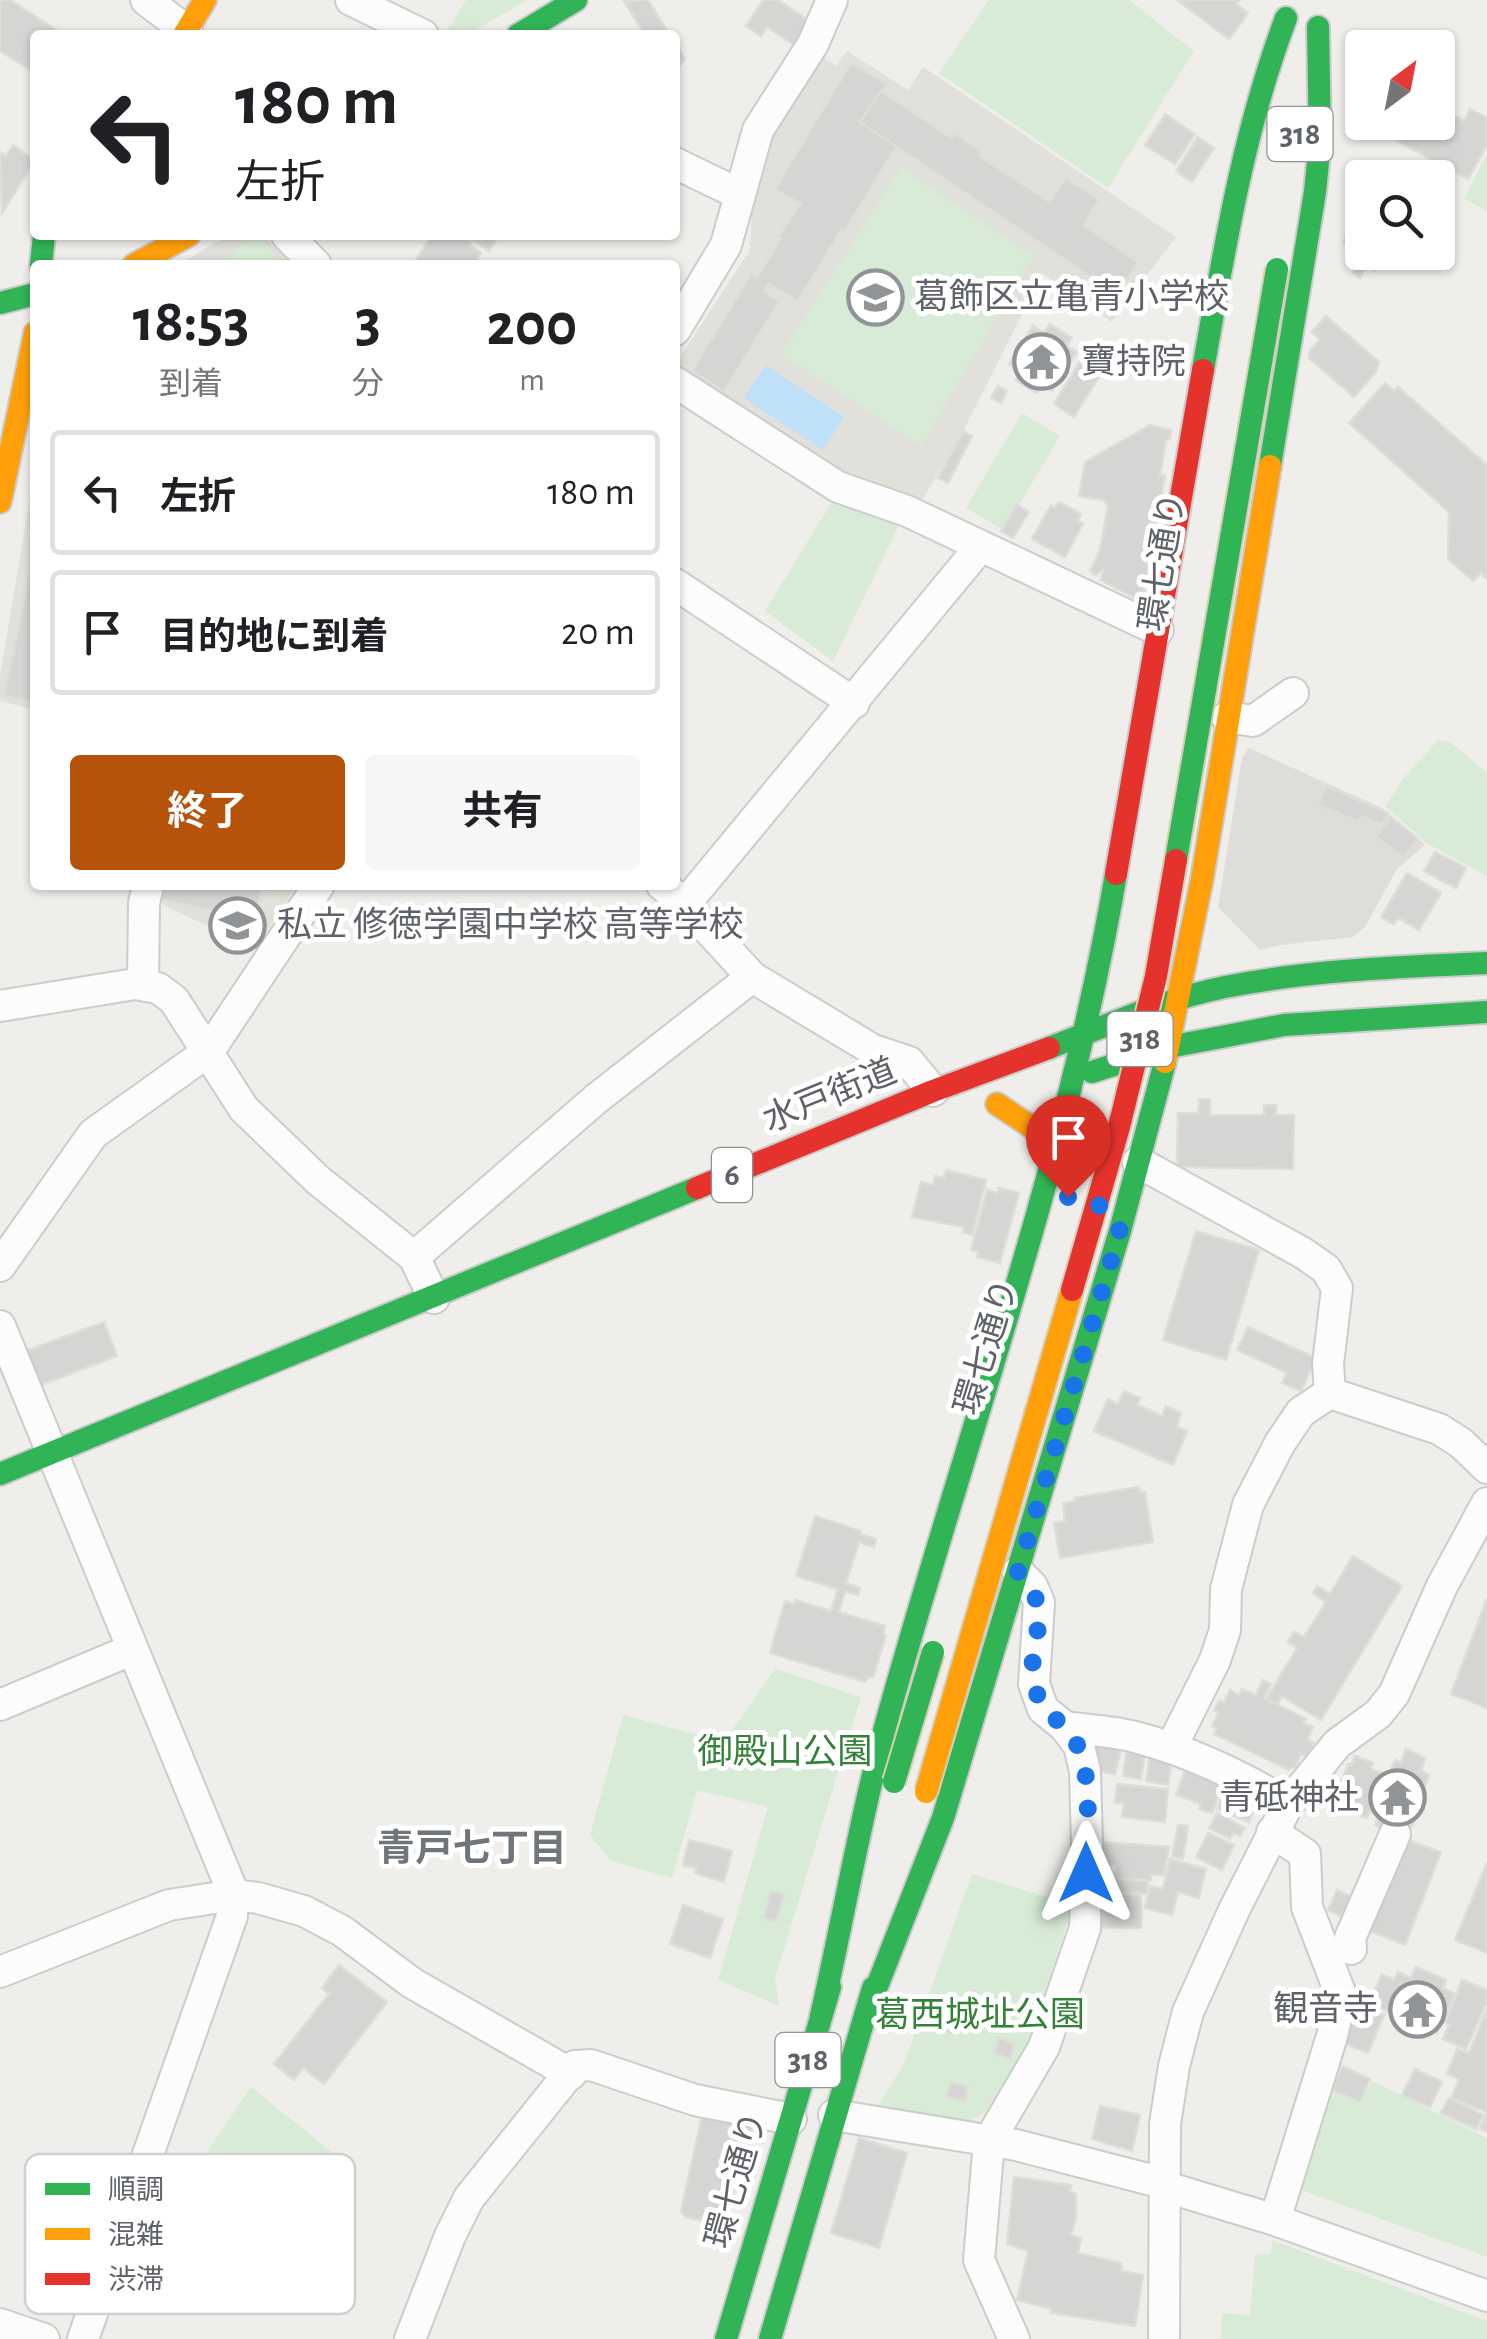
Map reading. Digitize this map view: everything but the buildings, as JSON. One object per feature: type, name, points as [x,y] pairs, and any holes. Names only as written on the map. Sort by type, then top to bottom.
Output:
[{"type":"main road","points":[[188,30],[205,0]]},
{"type":"main road","points":[[526,30],[576,0]]},
{"type":"main road","name":"318","points":[[1296,157],[1322,0]]},
{"type":"main road","points":[[821,2016],[888,1718],[1039,1211],[1100,970],[1242,155],[1260,84],[1287,9]]},
{"type":"main road","name":"318","points":[[1252,227],[1287,9]]},
{"type":"main road","points":[[865,2017],[943,1818],[1120,1231],[1179,999],[1315,192],[1320,142],[1318,27]]},
{"type":"main road","points":[[143,260],[180,240]]},
{"type":"main road","name":"環七通り","points":[[770,2339],[1119,1126],[1156,976],[1278,260]]},
{"type":"main road","points":[[0,302],[30,295]]},
{"type":"main road","points":[[0,502],[30,356]]},
{"type":"main road","points":[[1122,856],[1124,886],[1136,899],[1174,908],[1183,903],[1202,879]]},
{"type":"main road","name":"水戸街道","points":[[0,1474],[933,1092],[1179,999],[1233,986],[1356,970],[1487,963]]},
{"type":"main road","name":"318","points":[[1096,1099],[1122,991]]},
{"type":"main road","points":[[1050,1164],[1036,1130],[988,1107],[1168,1047],[1284,1025],[1487,1012]]},
{"type":"main road","points":[[1039,1211],[1053,1198],[1068,1197],[1101,1206],[1120,1231]]},
{"type":"main road","name":"環七通り","points":[[726,2339],[939,1630]]},
{"type":"street","points":[[146,0],[182,30]]},
{"type":"street","points":[[351,0],[413,30]]},
{"type":"street","points":[[680,322],[726,244],[758,130],[813,44],[832,0]]},
{"type":"street","points":[[680,165],[739,194]]},
{"type":"street","points":[[292,240],[311,260]]},
{"type":"street","points":[[680,385],[838,486],[907,510],[1158,630]]},
{"type":"street","points":[[680,889],[854,703],[980,546]]},
{"type":"street","points":[[680,587],[854,703]]},
{"type":"street","points":[[1228,717],[1253,721],[1293,693]]},
{"type":"street","points":[[143,983],[147,890]]},
{"type":"street","points":[[0,1266],[94,1134],[209,1052],[316,890]]},
{"type":"street","points":[[674,895],[752,977],[873,1050],[910,1062],[933,1092]]},
{"type":"street","points":[[414,1258],[596,1099],[752,977]]},
{"type":"street","points":[[0,1006],[143,983],[174,1000],[244,1108],[319,1181],[414,1258],[434,1298]]},
{"type":"street","points":[[1138,1162],[1326,1269],[1337,1288],[1328,1364],[1330,1393]]},
{"type":"street","points":[[0,1326],[234,1895],[232,1916],[149,2154]]},
{"type":"street","points":[[1330,1393],[1439,1429],[1461,1443],[1487,1468]]},
{"type":"street","points":[[1172,1748],[1215,1660],[1225,1630],[1226,1588],[1248,1505],[1301,1412],[1330,1393]]},
{"type":"street","points":[[1164,2339],[1165,2124],[1188,2012],[1288,1804],[1337,1744],[1378,1714],[1394,1694],[1442,1586],[1487,1503]]},
{"type":"street","points":[[1014,2339],[980,2260],[989,2141],[1044,2048],[1085,1928],[1085,1771],[1078,1746],[1064,1727],[1042,1709],[1034,1684],[1040,1602],[1032,1586],[1018,1572]]},
{"type":"street","points":[[0,1705],[132,1650]]},
{"type":"street","points":[[1064,1727],[1131,1736],[1172,1748],[1260,1787],[1288,1804]]},
{"type":"street","points":[[1272,1832],[1305,1854],[1307,1906],[1341,1995],[1332,2036],[1274,2220]]},
{"type":"street","points":[[1351,1949],[1350,1938],[1395,1834]]},
{"type":"street","points":[[0,1972],[169,1905],[234,1895],[304,1911],[342,1930],[412,1983],[571,2074]]},
{"type":"street","points":[[414,2338],[450,2236],[469,2198],[575,2066],[591,2066],[695,2100],[791,2120]]},
{"type":"street","points":[[834,2115],[1016,2145],[1163,2185],[1487,2296]]},
{"type":"street","points":[[84,2339],[93,2314]]},
{"type":"street","points":[[0,2324],[44,2339]]},
{"type":"shaded area","name":"葛飾区立亀青小学校","points":[[847,51],[908,90],[923,67],[1176,237],[1112,322],[1043,273],[958,441],[919,505],[832,476],[685,381],[680,373],[680,357],[750,250],[753,181],[769,136],[820,55],[836,66]]},
{"type":"shaded area","points":[[220,240],[268,240],[288,260],[186,260]]},
{"type":"shaded area","points":[[30,498],[30,709],[0,701],[0,677]]},
{"type":"shaded area","points":[[1249,748],[1382,808],[1425,845],[1397,869],[1365,927],[1353,937],[1260,950],[1218,907],[1242,758]]},
{"type":"shaded area","name":"私立 修徳学園中学校 高等学校","points":[[156,890],[294,890],[255,949],[155,901]]},
{"type":"green space","points":[[466,0],[527,0],[476,30],[448,29]]},
{"type":"green space","points":[[989,0],[1129,0],[1194,51],[1108,188],[939,73]]},
{"type":"green space","points":[[1487,154],[1487,211],[1464,199]]},
{"type":"green space","points":[[901,168],[1033,256],[921,446],[781,354]]},
{"type":"green space","points":[[246,240],[260,240],[281,260],[226,260]]},
{"type":"green space","points":[[1022,413],[1060,436],[1004,530],[966,508]]},
{"type":"green space","points":[[835,497],[900,523],[833,661],[765,611]]},
{"type":"green space","points":[[1438,740],[1449,741],[1487,773],[1487,876],[1428,844],[1385,806]]},
{"type":"green space","name":"御殿山公園","points":[[775,1669],[861,1697],[775,1978],[779,2006],[718,1980],[768,1807],[697,1790],[672,1878],[611,1861],[590,1835],[623,1715],[724,1742]]},
{"type":"green space","name":"葛西城址公園","points":[[972,1874],[1073,1905],[1029,2043],[985,2113],[970,2120],[878,2106],[904,2064]]},
{"type":"green space","points":[[1372,2081],[1487,2138],[1487,2257],[1301,2190],[1329,2091],[1361,2104]]},
{"type":"green space","points":[[251,2087],[335,2154],[206,2154]]},
{"type":"green space","points":[[1272,2240],[1487,2321],[1487,2339],[1221,2339],[1222,2313],[1250,2315],[1255,2254],[1271,2254]]},
{"type":"water","points":[[765,365],[844,417],[823,450],[744,398]]},
{"type":"traffic: fast","points":[[526,30],[576,0]]},
{"type":"traffic: fast","points":[[1203,370],[1246,148],[1286,18]]},
{"type":"traffic: fast","points":[[1270,466],[1315,192],[1320,142],[1318,27]]},
{"type":"traffic: fast","points":[[42,260],[44,240]]},
{"type":"traffic: fast","points":[[1176,860],[1277,269]]},
{"type":"traffic: fast","points":[[0,303],[30,295]]},
{"type":"traffic: fast","points":[[821,2016],[879,1751],[1043,1192],[1071,1087],[1116,874]]},
{"type":"traffic: fast","points":[[1049,1048],[1158,1006],[1225,987],[1322,973],[1487,963]]},
{"type":"traffic: fast","points":[[1092,1072],[1169,1047],[1284,1025],[1487,1012]]},
{"type":"traffic: fast","points":[[865,2017],[943,1818],[1120,1231],[1165,1062]]},
{"type":"traffic: fast","points":[[0,1474],[697,1188]]},
{"type":"traffic: fast","points":[[894,1782],[933,1652]]},
{"type":"traffic: fast","points":[[726,2339],[830,1987]]},
{"type":"traffic: fast","points":[[770,2339],[873,1988]]},
{"type":"traffic: slow","points":[[187,30],[205,0]]},
{"type":"traffic: slow","points":[[143,260],[180,240]]},
{"type":"traffic: slow","points":[[0,502],[30,357]]},
{"type":"traffic: slow","points":[[1165,1062],[1202,879],[1270,466]]},
{"type":"traffic: slow","points":[[997,1104],[1036,1130],[1051,1164]]},
{"type":"traffic: slow","points":[[926,1792],[1072,1290]]},
{"type":"traffic: jam","points":[[1116,874],[1203,370]]},
{"type":"traffic: jam","points":[[1072,1290],[1119,1127],[1156,976],[1176,860]]},
{"type":"traffic: jam","points":[[697,1188],[1049,1048]]},
{"type":"place","name":"葛飾区立亀青小学校","points":[[875,297]]},
{"type":"place","name":"寶持院","points":[[1042,362]]},
{"type":"place","name":"私立 修徳学園中学校 高等学校","points":[[238,925]]},
{"type":"place","name":"青砥神社","points":[[1398,1798]]},
{"type":"place","name":"観音寺","points":[[1417,2009]]},
{"type":"district","name":"青戸七丁目","points":[[472,1850]]},
{"type":"route","points":[[1068,1197],[1101,1206],[1120,1231],[1018,1572],[1032,1586],[1040,1602],[1034,1684],[1042,1709],[1064,1727],[1078,1746],[1085,1771],[1086,1873]]}]
